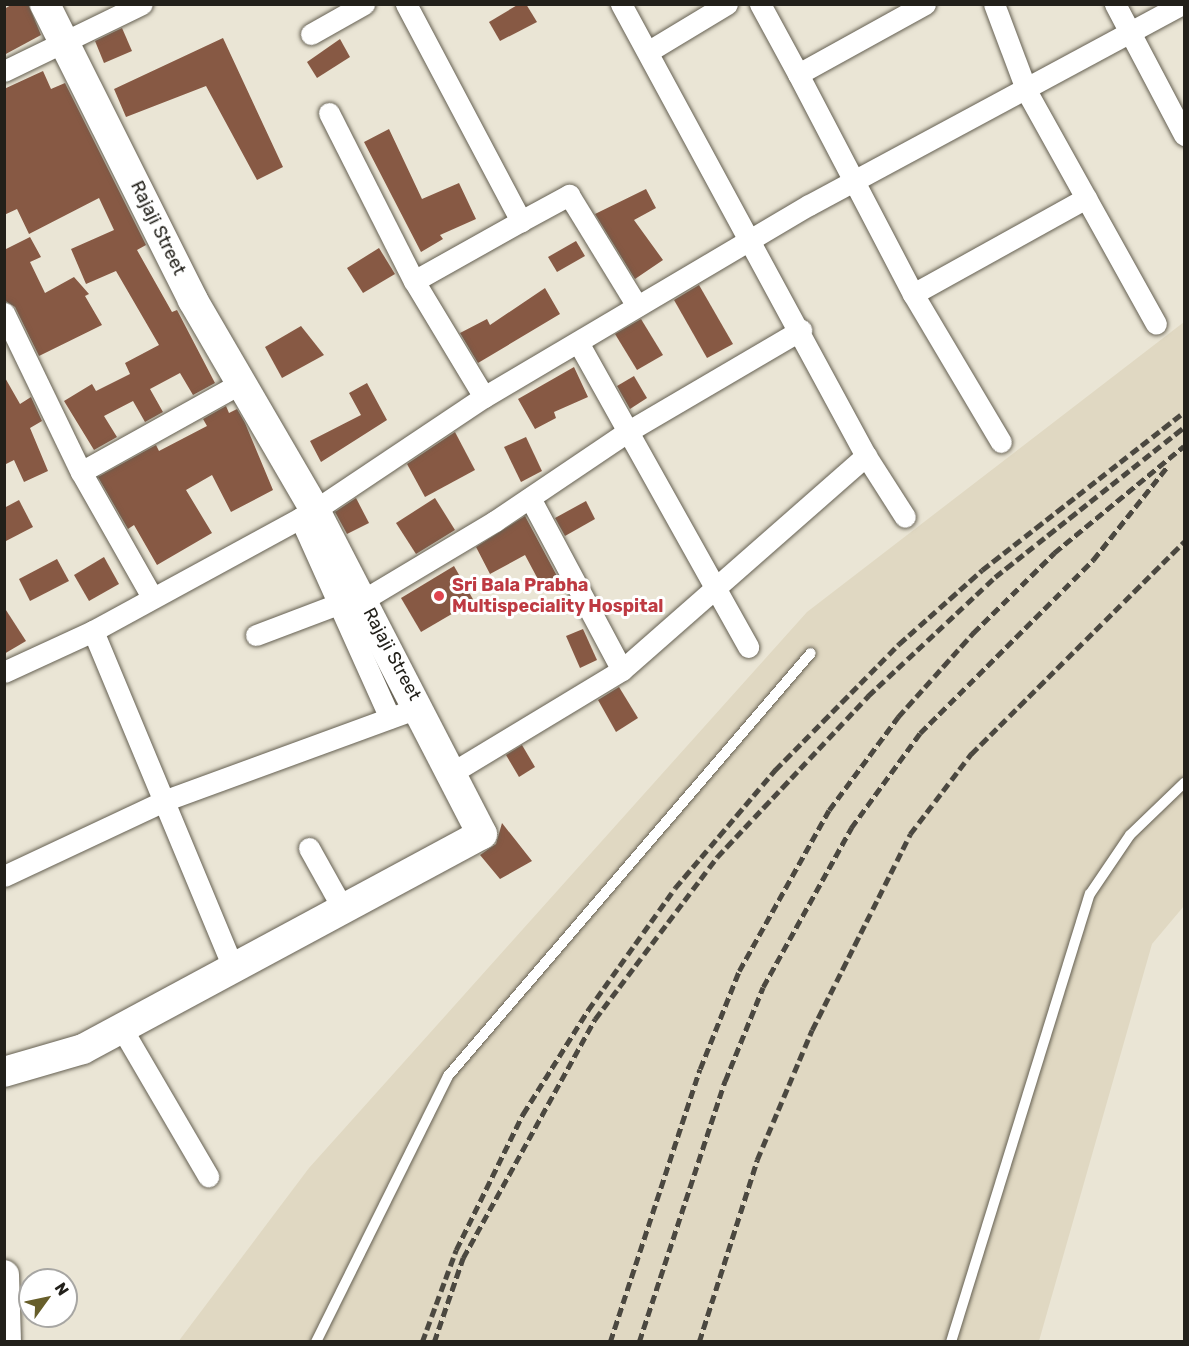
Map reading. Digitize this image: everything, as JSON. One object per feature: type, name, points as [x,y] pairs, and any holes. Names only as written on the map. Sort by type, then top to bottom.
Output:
[{"type":"street","name":"Rajaji Street","points":[[4,1072],[83,1048],[232,964],[482,834],[420,707],[351,602],[308,514],[45,4]]},
{"type":"street","points":[[4,71],[142,4]]},
{"type":"street","points":[[312,34],[363,4]]},
{"type":"street","points":[[406,4],[520,221]]},
{"type":"street","points":[[621,4],[650,51],[801,330],[866,456],[905,517]]},
{"type":"street","points":[[650,51],[727,4]]},
{"type":"street","points":[[760,4],[913,294],[1001,442]]},
{"type":"street","points":[[798,74],[925,4]]},
{"type":"street","points":[[994,4],[1027,92],[1156,324]]},
{"type":"street","points":[[1115,4],[1185,135]]},
{"type":"street","points":[[4,672],[93,631],[308,514],[484,397],[579,344],[637,306],[750,239],[853,180],[1027,92],[1183,4]]},
{"type":"street","points":[[329,112],[414,281],[484,397]]},
{"type":"street","points":[[414,281],[569,195],[637,306]]},
{"type":"street","points":[[913,294],[1086,198]]},
{"type":"street","points":[[4,313],[81,472],[152,597]]},
{"type":"street","points":[[256,635],[351,602],[530,498],[627,432],[801,330]]},
{"type":"street","points":[[579,344],[748,647]]},
{"type":"street","points":[[81,472],[239,384]]},
{"type":"street","points":[[453,772],[622,670],[866,456]]},
{"type":"street","points":[[530,498],[622,670]]},
{"type":"street","points":[[351,602],[390,718]]},
{"type":"street","points":[[93,631],[166,800],[232,964]]},
{"type":"street","points":[[4,876],[166,800],[420,707]]},
{"type":"street","points":[[309,848],[342,907]]},
{"type":"street","points":[[121,1027],[208,1176]]},
{"type":"street","points":[[4,1275],[6,1341]]},
{"type":"lane","points":[[316,1341],[448,1076],[811,653]]},
{"type":"lane","points":[[951,1341],[1089,894],[1130,836],[1185,783]]},
{"type":"shaded area","points":[[1184,322],[1184,906],[1152,944],[1039,1341],[178,1342],[309,1168],[807,612]]},
{"type":"building","points":[[13,4],[28,4],[41,35],[4,55],[4,9]]},
{"type":"building","points":[[519,4],[526,4],[537,22],[500,41],[489,22]]},
{"type":"building","points":[[122,28],[132,51],[104,63],[95,41]]},
{"type":"building","points":[[223,38],[283,167],[257,180],[206,86],[126,117],[114,89]]},
{"type":"building","points":[[340,39],[350,57],[317,78],[307,62]]},
{"type":"building","points":[[43,71],[51,89],[65,83],[146,245],[137,250],[172,312],[177,310],[215,383],[193,395],[180,373],[150,389],[163,412],[145,422],[133,401],[104,416],[117,437],[94,450],[64,401],[92,384],[96,391],[130,374],[125,363],[159,345],[116,271],[86,284],[71,249],[114,230],[99,198],[29,234],[17,209],[4,215],[4,89]]},
{"type":"building","points":[[389,129],[422,199],[459,183],[476,219],[440,235],[443,239],[421,252],[364,142]]},
{"type":"building","points":[[646,189],[656,208],[634,220],[663,260],[635,279],[595,214]]},
{"type":"building","points":[[30,237],[41,257],[30,262],[45,293],[74,277],[89,294],[85,296],[102,325],[39,356],[15,307],[4,300],[4,250]]},
{"type":"building","points":[[576,241],[585,256],[557,272],[548,257]]},
{"type":"building","points":[[379,248],[395,274],[363,293],[347,268]]},
{"type":"building","points":[[699,285],[733,344],[707,358],[674,300]]},
{"type":"building","points":[[545,288],[560,314],[478,363],[460,333],[487,319],[490,325]]},
{"type":"building","points":[[641,319],[663,355],[637,370],[615,334]]},
{"type":"building","points":[[301,326],[324,355],[282,378],[265,347]]},
{"type":"building","points":[[574,367],[588,397],[554,412],[556,418],[535,429],[518,399]]},
{"type":"building","points":[[4,376],[20,404],[31,397],[42,421],[30,428],[48,471],[24,482],[14,460],[4,465]]},
{"type":"building","points":[[634,376],[647,398],[630,409],[617,386]]},
{"type":"building","points":[[367,383],[387,420],[321,462],[310,441],[361,415],[349,393]]},
{"type":"building","points":[[226,406],[229,413],[237,409],[245,423],[273,490],[231,512],[212,475],[186,490],[212,533],[157,565],[134,525],[128,529],[98,477],[156,445],[159,451],[207,426],[203,419]]},
{"type":"building","points":[[455,432],[475,470],[425,497],[407,464]]},
{"type":"building","points":[[526,437],[542,471],[521,482],[504,447]]},
{"type":"building","points":[[356,498],[369,523],[347,534],[335,512]]},
{"type":"building","points":[[435,498],[455,530],[416,554],[396,523]]},
{"type":"building","points":[[19,500],[33,527],[4,542],[4,508]]},
{"type":"building","points":[[586,501],[595,519],[565,536],[555,518]]},
{"type":"building","points":[[525,516],[557,576],[541,585],[525,555],[490,574],[476,547]]},
{"type":"building","points":[[104,557],[119,584],[89,601],[74,575]]},
{"type":"building","points":[[57,559],[69,581],[30,601],[19,579]]},
{"type":"building","points":[[454,566],[474,601],[421,632],[401,598]]},
{"type":"building","points":[[4,607],[26,641],[4,654]]},
{"type":"building","points":[[583,629],[597,660],[580,668],[566,636]]},
{"type":"building","points":[[619,687],[638,718],[616,732],[598,700]]},
{"type":"building","points":[[522,745],[535,767],[519,777],[506,755]]},
{"type":"building","points":[[502,823],[532,861],[500,879],[480,855],[496,844]]},
{"type":"railway","points":[[422,1342],[456,1250],[523,1114],[588,1010],[675,888],[775,770],[899,644],[982,570],[1184,412]]},
{"type":"railway","points":[[434,1342],[463,1258],[595,1019],[717,857],[868,696],[995,577],[1184,427]]},
{"type":"railway","points":[[610,1342],[700,1069],[739,971],[829,810],[898,717],[973,633],[1054,553],[1184,446]]},
{"type":"railway","points":[[639,1342],[725,1081],[763,987],[851,828],[920,733],[1093,560],[1167,467]]},
{"type":"railway","points":[[699,1342],[757,1160],[812,1030],[910,834],[971,754],[1184,542]]},
{"type":"place","name":"Sri Bala Prabha Multispeciality Hospital","points":[[439,596]]}]
